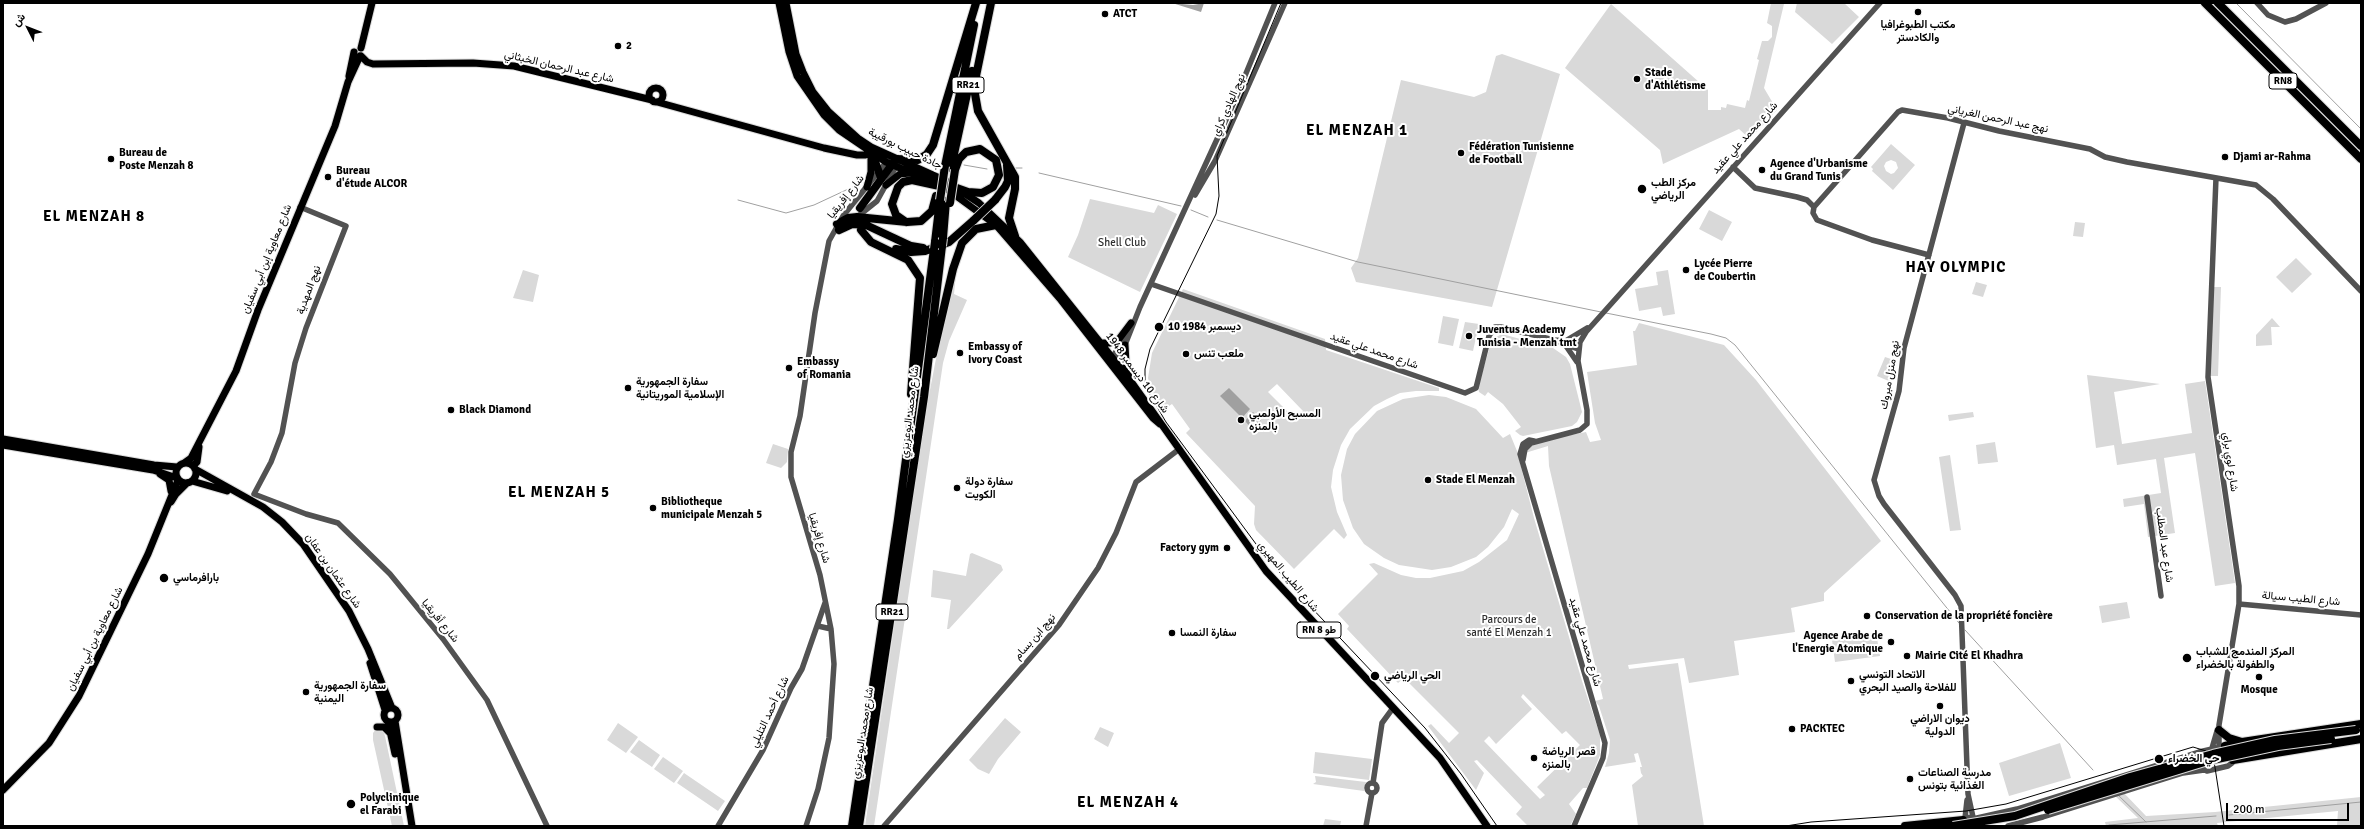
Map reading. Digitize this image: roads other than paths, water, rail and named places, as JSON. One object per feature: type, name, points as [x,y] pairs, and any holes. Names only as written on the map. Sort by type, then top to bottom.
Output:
[{"type":"highway","points":[[860,208],[880,174],[894,162],[918,160],[928,154],[976,3]]},
{"type":"highway","name":"شارع محمد البوعزيزي","points":[[852,826],[948,167],[952,125],[979,3]]},
{"type":"highway","name":"شارع محمد البوعزيزي","points":[[948,167],[987,3]]},
{"type":"highway","points":[[991,3],[975,81],[975,94],[978,111],[1015,177],[1015,189],[1009,218],[1015,236]]},
{"type":"highway","name":"RN8","points":[[2205,3],[2361,159]]},
{"type":"highway","name":"RN8","points":[[2218,3],[2361,146]]},
{"type":"highway","points":[[948,167],[966,152],[980,149],[996,160],[999,175],[993,188],[982,194],[968,192],[954,187]]},
{"type":"highway","points":[[871,152],[880,174]]},
{"type":"highway","points":[[879,246],[911,252],[949,242],[995,200],[1008,181],[1009,173],[1005,159]]},
{"type":"highway","points":[[907,222],[894,211],[892,200],[898,187],[903,182],[912,180],[944,187]]},
{"type":"highway","points":[[838,227],[848,218],[857,217],[907,222],[921,221],[926,218],[943,200]]},
{"type":"highway","points":[[838,227],[852,224],[866,225],[911,246],[936,245]]},
{"type":"highway","points":[[924,397],[957,255],[968,236],[976,229],[996,225]]},
{"type":"highway","points":[[861,230],[865,237],[879,246],[908,260],[920,278],[911,394],[913,411]]},
{"type":"highway","name":"شارع محمد البوعزيزي","points":[[860,826],[924,397],[936,245]]},
{"type":"highway","points":[[2219,727],[2229,738],[2242,742]]},
{"type":"highway","points":[[2222,747],[2242,742],[2359,732]]},
{"type":"highway","points":[[2233,760],[2359,732]]},
{"type":"highway","points":[[1953,826],[2015,816],[2130,777],[2212,754],[2275,740],[2359,732]]},
{"type":"highway","points":[[1987,826],[2032,816],[2208,761],[2278,746],[2359,732]]},
{"type":"highway","points":[[1905,826],[1963,821]]},
{"type":"main road","name":"شارع معاوية إبن أبي سفيان","points":[[181,465],[191,458],[201,441],[236,371],[300,207],[335,126],[348,82],[360,52],[364,30],[372,3]]},
{"type":"main road","points":[[779,3],[797,76],[812,101],[839,130],[871,152],[894,162]]},
{"type":"main road","name":"جادة حبيب بورقيبة","points":[[786,3],[796,54],[813,92],[828,111],[859,139],[894,162],[932,174],[954,187]]},
{"type":"main road","points":[[780,47],[787,40]]},
{"type":"main road","name":"شارع معاوية إبن أبي سفيان","points":[[348,82],[350,62],[360,52]]},
{"type":"main road","points":[[353,71],[367,62],[360,52]]},
{"type":"main road","points":[[360,52],[376,64]]},
{"type":"main road","name":"شارع عبد الرحمان الخبثاني","points":[[367,62],[376,64],[499,64],[639,98],[653,99]]},
{"type":"main road","points":[[653,99],[653,89],[659,89],[672,106]]},
{"type":"main road","points":[[653,99],[661,100],[663,95]]},
{"type":"main road","points":[[653,99],[672,106],[824,148],[857,155],[865,155],[871,152]]},
{"type":"main road","points":[[867,187],[871,172],[871,152]]},
{"type":"main road","name":"شارع 10 ديسمبر 1948","points":[[894,162],[912,173],[944,187],[996,225],[1021,251],[1109,359],[1152,418],[1162,425]]},
{"type":"main road","points":[[886,185],[900,174],[912,173]]},
{"type":"main road","name":"شارع 10 ديسمبر 1948","points":[[954,187],[988,210],[1015,236],[1101,343],[1109,359],[1130,380],[1162,425]]},
{"type":"main road","points":[[1101,343],[1110,343],[1119,339],[1131,323]]},
{"type":"main road","points":[[1125,345],[1126,363],[1130,380]]},
{"type":"main road","name":"شارع الطيب المهيري","points":[[1162,425],[1178,450],[1266,571],[1393,708],[1404,725],[1440,758],[1487,826]]},
{"type":"main road","points":[[3,439],[154,465],[181,465],[194,467]]},
{"type":"main road","name":"شارع معاوية إبن أبي سفيان","points":[[168,507],[176,494],[196,474],[194,467],[197,462],[201,441]]},
{"type":"main road","points":[[3,444],[153,470],[189,482]]},
{"type":"main road","points":[[177,479],[181,465]]},
{"type":"main road","name":"شارع عثمان بن عفان","points":[[194,467],[263,507],[282,522],[303,544],[350,611],[368,649],[389,709]]},
{"type":"main road","points":[[153,470],[169,480],[172,491]]},
{"type":"main road","name":"شارع معاوية بن أبي سفيان","points":[[3,790],[49,743],[66,719],[112,629],[168,507],[177,479]]},
{"type":"main road","name":"شارع عثمان بن عفان","points":[[189,482],[226,490],[248,502],[277,524],[300,547],[332,590],[356,631],[389,709]]},
{"type":"main road","points":[[408,826],[391,734],[391,721],[398,713],[389,709],[384,716],[391,721],[412,826]]},
{"type":"main road","points":[[377,727],[384,727],[391,734]]},
{"type":"street","name":"نهج الهادي كراي","points":[[1109,359],[1140,307],[1151,284],[1275,3]]},
{"type":"street","name":"نهج الهادي كراي","points":[[1184,212],[1216,161],[1285,3]]},
{"type":"street","name":"شارع محمد علي عقيد","points":[[1574,826],[1603,758],[1605,742],[1523,460],[1519,452],[1521,446],[1530,440],[1536,441],[1580,430],[1587,424],[1587,410],[1578,366],[1578,349],[1580,342],[1591,326],[1880,3]]},
{"type":"street","points":[[2257,3],[2268,15],[2285,22],[2296,19],[2326,3]]},
{"type":"street","name":"نهج عبد الرحمن الغرياني","points":[[1814,207],[1898,112],[1902,110],[1948,118],[1964,123],[2090,149],[2105,157],[2216,178],[2246,182],[2260,187],[2274,199],[2361,291]]},
{"type":"street","name":"نهج منزل مبروك","points":[[1964,123],[1904,348],[1899,391],[1874,480],[1879,496],[1884,504],[1955,594],[1961,606],[1968,794]]},
{"type":"street","name":"شارع إفريقيا","points":[[857,217],[877,201],[886,185],[894,162]]},
{"type":"street","points":[[1733,167],[1756,188],[1807,200],[1814,207],[1813,213],[1817,220],[1872,240],[1929,255]]},
{"type":"street","name":"شارع إفريقيا","points":[[806,826],[819,782],[829,738],[835,680],[831,629],[790,468],[791,452],[800,416],[826,255],[838,227],[867,187],[880,174]]},
{"type":"street","name":"شارع لوي براي","points":[[2216,178],[2208,377],[2239,586],[2239,604],[2219,727],[2222,747]]},
{"type":"street","name":"نهج المهدية","points":[[254,494],[271,462],[282,433],[295,363],[329,264],[346,226],[300,207]]},
{"type":"street","name":"شارع محمد علي عقيد","points":[[1151,284],[1465,393],[1476,388],[1489,336],[1495,327],[1501,327],[1566,343],[1578,349]]},
{"type":"street","name":"نهج الهادي كراي","points":[[1109,359],[1120,355],[1140,307]]},
{"type":"street","points":[[1578,366],[1566,343],[1591,326]]},
{"type":"street","name":"شارع محمد علي عقيد","points":[[1566,343],[1580,342]]},
{"type":"street","name":"نهج ابن بسام","points":[[884,826],[1059,625],[1098,568],[1116,533],[1136,482],[1178,450]]},
{"type":"street","name":"شارع أفريقيا","points":[[254,494],[306,514],[338,523],[390,574],[443,639],[486,700],[547,826]]},
{"type":"street","name":"شارع عبد المطلب","points":[[2147,497],[2161,596]]},
{"type":"street","name":"شارع أحمد التليلي","points":[[718,826],[763,750],[790,688],[802,669],[818,626],[825,601]]},
{"type":"street","name":"شارع الطيب سيالة","points":[[2239,604],[2361,615]]},
{"type":"street","points":[[818,626],[831,629]]},
{"type":"street","points":[[1366,826],[1372,793],[1368,787],[1373,784],[1382,724],[1393,708]]},
{"type":"street","points":[[2212,748],[2219,727]]},
{"type":"street","points":[[1968,794],[1963,821],[2017,809],[2212,748],[2222,747],[2233,753],[2233,760],[2226,767],[2183,773],[2043,817],[2008,826]]},
{"type":"street","points":[[2199,752],[2196,762],[2204,770]]},
{"type":"street","points":[[1968,794],[1975,818],[1982,826]]},
{"type":"waterway","points":[[2237,4],[2361,129]]},
{"type":"waterway","points":[[964,165],[987,169]]},
{"type":"waterway","points":[[1016,168],[1022,168]]},
{"type":"waterway","points":[[1039,173],[1181,206]]},
{"type":"waterway","points":[[738,200],[786,213],[814,205],[859,184]]},
{"type":"waterway","points":[[1191,210],[1208,217]]},
{"type":"waterway","points":[[1217,220],[1358,262],[1601,312]]},
{"type":"waterway","points":[[1606,313],[1711,334],[1726,338],[1735,345],[1959,623]]},
{"type":"waterway","points":[[1965,630],[2093,770]]},
{"type":"waterway","points":[[2118,795],[2146,822]]},
{"type":"waterway","points":[[2229,815],[2361,802]]},
{"type":"waterway","points":[[2109,825],[2216,816]]},
{"type":"tram line","points":[[1281,3],[1217,156],[1219,196],[1216,214],[1150,349],[1145,369],[1145,383],[1150,395],[1166,422],[1256,544],[1291,586],[1425,728],[1461,774],[1497,826]]},
{"type":"tram line","points":[[1786,826],[1811,822],[1966,811],[2006,804],[2193,747],[2206,751],[2214,761],[2224,826]]},
{"type":"place","name":"مكتب الطبوغرافيا والكادستر","points":[[1918,12]]},
{"type":"place","name":"ATCT","points":[[1105,14]]},
{"type":"place","name":"2","points":[[618,46]]},
{"type":"place","name":"Stade d'Athlétisme","points":[[1637,79]]},
{"type":"place","name":"Fédération Tunisienne de Football","points":[[1461,153]]},
{"type":"place","name":"Djami ar-Rahma","points":[[2225,157]]},
{"type":"place","name":"Bureau de Poste Menzah 8","points":[[111,159]]},
{"type":"place","name":"Agence d'Urbanisme du Grand Tunis","points":[[1762,170]]},
{"type":"place","name":"Bureau d'étude ALCOR","points":[[328,177]]},
{"type":"place","name":"مركز الطب الرياضي","points":[[1642,189]]},
{"type":"place","name":"Lycée Pierre de Coubertin","points":[[1686,270]]},
{"type":"place","name":"10 ديسمبر 1984","points":[[1159,327]]},
{"type":"place","name":"Juventus Academy Tunisia - Menzah tmt","points":[[1469,336]]},
{"type":"place","name":"Embassy of Ivory Coast","points":[[960,353]]},
{"type":"place","name":"ملعب تنس","points":[[1186,354]]},
{"type":"place","name":"Embassy of Romania","points":[[789,368]]},
{"type":"place","name":"سفارة الجمهورية الإسلامية الموريتانية","points":[[628,388]]},
{"type":"place","name":"Black Diamond","points":[[451,410]]},
{"type":"place","name":"المسبح الأولمبي بالمنزه","points":[[1241,420]]},
{"type":"place","name":"Stade El Menzah","points":[[1428,480]]},
{"type":"place","name":"سفارة دولة الكويت","points":[[957,488]]},
{"type":"place","name":"Bibliotheque municipale Menzah 5","points":[[653,508]]},
{"type":"place","name":"Factory gym","points":[[1227,548]]},
{"type":"place","name":"بارافرماسي","points":[[164,578]]},
{"type":"place","name":"Conservation de la propriété foncière","points":[[1867,616]]},
{"type":"place","name":"سفارة النمسا","points":[[1172,633]]},
{"type":"place","name":"Agence Arabe de l'Energie Atomique","points":[[1891,642]]},
{"type":"place","name":"Mairie Cité El Khadhra","points":[[1907,656]]},
{"type":"place","name":"المركز المندمج للشباب والطفولة بالخضراء","points":[[2187,658]]},
{"type":"place","name":"الحي الرياضي","points":[[1375,676]]},
{"type":"place","name":"Mosque","points":[[2259,677]]},
{"type":"place","name":"الاتحاد التونسي للفلاحة والصيد البحري","points":[[1851,681]]},
{"type":"place","name":"سفارة الجمهورية اليمنية","points":[[306,692]]},
{"type":"place","name":"ديوان الاراضي الدولية","points":[[1940,706]]},
{"type":"place","name":"PACKTEC","points":[[1792,729]]},
{"type":"place","name":"قصر الرياضة بالمنزه","points":[[1534,758]]},
{"type":"place","name":"حي الخضراء","points":[[2159,759]]},
{"type":"place","name":"مدرسة الصناعات الغذائية بتونس","points":[[1910,779]]},
{"type":"place","name":"Polyclinique el Farabi","points":[[351,804]]},
{"type":"district","name":"EL MENZAH 1","points":[[1357,131]]},
{"type":"district","name":"EL MENZAH 8","points":[[94,217]]},
{"type":"district","name":"HAY OLYMPIC","points":[[1956,268]]},
{"type":"district","name":"EL MENZAH 5","points":[[559,493]]},
{"type":"district","name":"EL MENZAH 4","points":[[1128,803]]},
{"type":"park label","name":"Shell Club","points":[[1122,243]]},
{"type":"park label","name":"Parcours de santé El Menzah 1","points":[[1509,626]]}]
